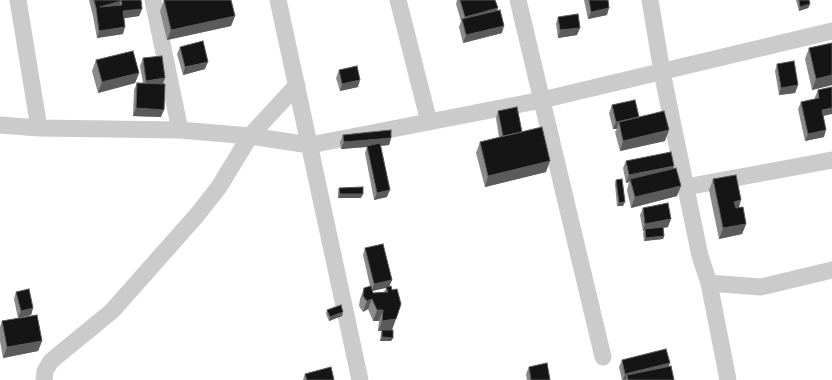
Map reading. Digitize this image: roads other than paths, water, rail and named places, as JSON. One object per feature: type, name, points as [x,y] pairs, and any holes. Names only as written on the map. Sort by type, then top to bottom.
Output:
[{"type":"street","points":[[18,0],[39,128]]},
{"type":"street","points":[[153,0],[180,130]]},
{"type":"street","points":[[278,0],[360,380]]},
{"type":"street","points":[[398,0],[429,122]]},
{"type":"street","points":[[518,0],[603,357]]},
{"type":"street","points":[[650,0],[662,72],[700,256],[709,283],[728,380]]},
{"type":"street","points":[[0,125],[39,128],[180,130],[250,136],[310,145],[542,100],[832,31]]},
{"type":"street","points":[[44,380],[45,371],[51,361],[112,311],[197,215],[219,187],[250,136],[297,85]]},
{"type":"street","points":[[686,187],[832,160]]},
{"type":"street","points":[[709,283],[761,287],[832,270]]}]
